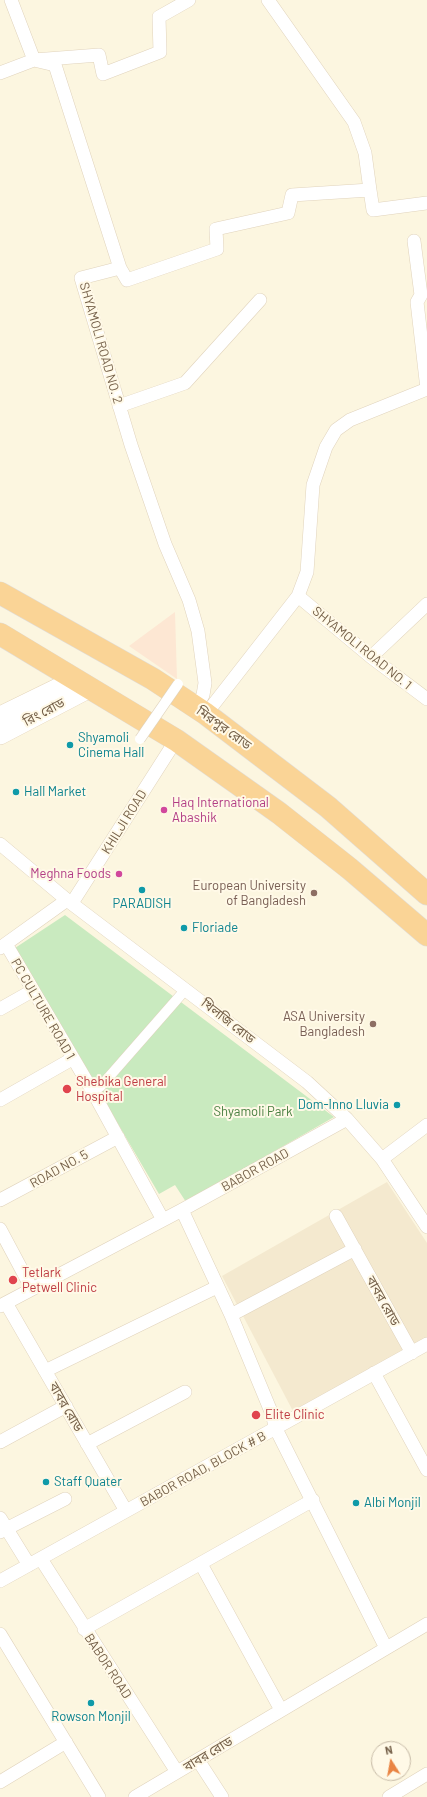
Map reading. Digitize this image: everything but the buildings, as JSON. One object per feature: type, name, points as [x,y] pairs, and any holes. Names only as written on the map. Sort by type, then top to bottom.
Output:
[{"type":"highway","name":"মিরপুর রোড","points":[[0,593],[154,679],[201,711],[328,807],[427,894]]},
{"type":"highway","points":[[0,634],[81,684],[145,731],[176,740],[279,813],[350,869],[427,935]]},
{"type":"main road","name":"রিং রোড","points":[[0,716],[81,684]]},
{"type":"main road","name":"রিং রোড","points":[[0,735],[81,684]]},
{"type":"street","points":[[11,0],[34,60]]},
{"type":"street","points":[[0,73],[34,60],[99,55],[103,74],[160,52],[159,18],[189,0]]},
{"type":"street","points":[[268,0],[354,122],[365,153],[373,210],[427,203]]},
{"type":"street","points":[[34,60],[55,65],[120,268],[127,280],[217,249],[216,229],[288,213],[292,195],[370,190]]},
{"type":"street","points":[[201,711],[298,596],[307,572],[313,485],[326,447],[336,430],[350,420],[427,389],[417,302],[421,295],[414,241]]},
{"type":"street","name":"SHYAMOLI ROAD NO. 2","points":[[120,268],[81,278],[120,406],[165,544],[189,600],[198,631],[205,683],[201,711]]},
{"type":"street","points":[[120,406],[185,383],[260,300]]},
{"type":"street","name":"SHYAMOLI ROAD NO. 1","points":[[298,596],[371,657],[427,699]]},
{"type":"street","points":[[371,657],[427,604]]},
{"type":"street","points":[[145,731],[178,684]]},
{"type":"street","name":"KHILJI ROAD","points":[[69,902],[176,740]]},
{"type":"street","name":"খিলজি রোড","points":[[3,851],[308,1082],[347,1119],[382,1159],[427,1227]]},
{"type":"street","points":[[3,946],[69,902]]},
{"type":"street","name":"PC CULTURE ROAD 1","points":[[3,946],[93,1092],[163,1220]]},
{"type":"street","points":[[93,1092],[102,1086],[186,989]]},
{"type":"street","points":[[0,1009],[32,991]]},
{"type":"street","points":[[0,1100],[72,1059]]},
{"type":"street","name":"BABOR ROAD","points":[[3,1304],[182,1210],[347,1119]]},
{"type":"street","points":[[382,1159],[427,1125]]},
{"type":"street","name":"ROAD NO. 5","points":[[0,1200],[118,1136]]},
{"type":"street","points":[[182,1210],[231,1315],[276,1429],[386,1648]]},
{"type":"street","name":"বাবর রোড","points":[[336,1216],[412,1353]]},
{"type":"street","points":[[0,1229],[32,1289]]},
{"type":"street","points":[[231,1315],[354,1249]]},
{"type":"street","points":[[45,1371],[217,1287]]},
{"type":"street","name":"বাবর রোড","points":[[3,1304],[66,1406],[126,1511]]},
{"type":"street","name":"BABOR ROAD, BLOCK # B","points":[[0,1581],[427,1344]]},
{"type":"street","points":[[374,1373],[427,1470]]},
{"type":"street","points":[[87,1444],[185,1392]]},
{"type":"street","points":[[0,1442],[66,1406]]},
{"type":"street","points":[[29,1566],[2,1526],[65,1499]]},
{"type":"street","points":[[84,1629],[313,1500]]},
{"type":"street","name":"BABOR ROAD","points":[[41,1559],[84,1629],[177,1772]]},
{"type":"street","points":[[201,1564],[281,1710]]},
{"type":"street","name":"বাবর রোড","points":[[135,1797],[427,1624]]},
{"type":"street","points":[[0,1634],[4,1649],[66,1742],[99,1797]]},
{"type":"street","points":[[0,1782],[66,1742]]},
{"type":"street","points":[[198,1760],[222,1797]]},
{"type":"street","points":[[389,1797],[427,1774]]},
{"type":"shaded area","points":[[175,612],[177,679],[129,646]]},
{"type":"shaded area","points":[[387,1182],[427,1243],[427,1340],[294,1413],[222,1276]]},
{"type":"green space","name":"Shyamoli Park","points":[[65,915],[334,1117],[186,1202],[175,1185],[159,1194],[15,948]]},
{"type":"place","name":"Shyamoli Cinema Hall","points":[[70,745]]},
{"type":"place","name":"Hall Market","points":[[16,792]]},
{"type":"place","name":"Haq International Abashik","points":[[164,810]]},
{"type":"place","name":"Meghna Foods","points":[[119,874]]},
{"type":"place","name":"PARADISH","points":[[142,890]]},
{"type":"place","name":"European University of Bangladesh","points":[[314,893]]},
{"type":"place","name":"Floriade","points":[[184,928]]},
{"type":"place","name":"ASA University Bangladesh","points":[[373,1024]]},
{"type":"place","name":"Shebika General Hospital","points":[[67,1089]]},
{"type":"place","name":"Dom-Inno Lluvia","points":[[397,1105]]},
{"type":"place","name":"Tetlark Petwell Clinic","points":[[13,1280]]},
{"type":"place","name":"Elite Clinic","points":[[256,1415]]},
{"type":"place","name":"Staff Quater","points":[[46,1482]]},
{"type":"place","name":"Albi Monjil","points":[[356,1503]]},
{"type":"place","name":"Rowson Monjil","points":[[91,1703]]}]
